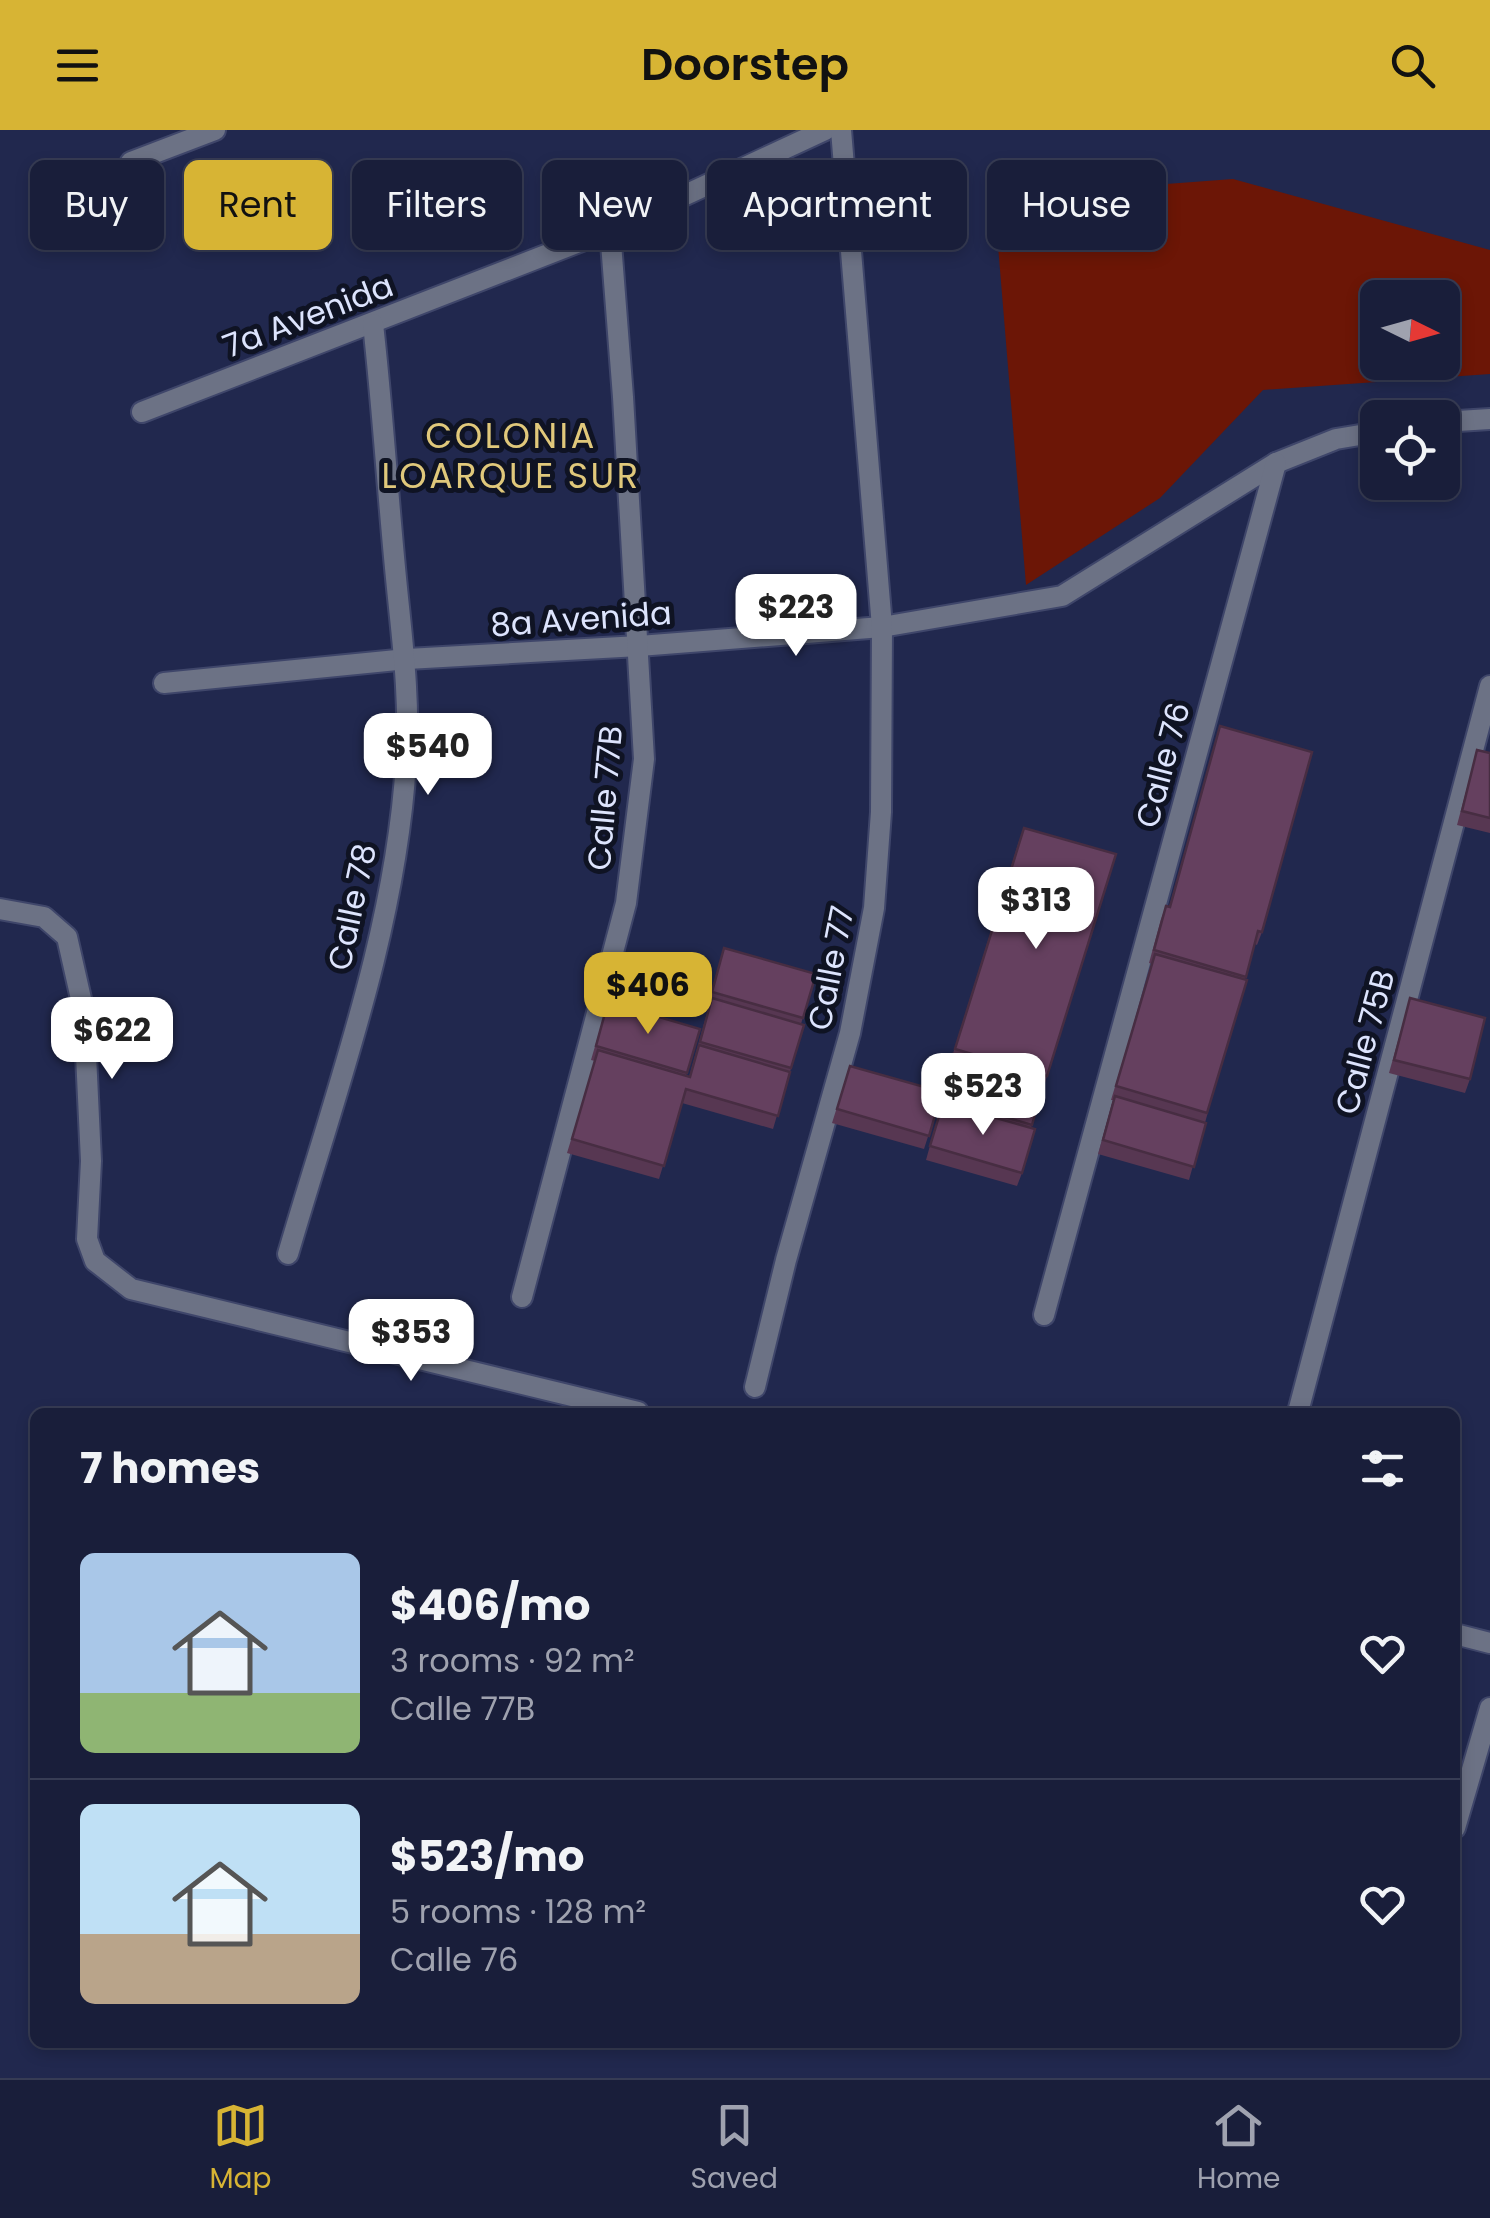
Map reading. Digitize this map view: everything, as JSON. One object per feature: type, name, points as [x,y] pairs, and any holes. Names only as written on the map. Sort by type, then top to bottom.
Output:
[{"type":"street","points":[[136,160],[215,130]]},
{"type":"street","name":"7a Avenida","points":[[687,194],[825,130]]},
{"type":"street","name":"Calle 77","points":[[755,1387],[850,1033],[874,908],[881,812],[882,627],[841,130]]},
{"type":"street","name":"7a Avenida","points":[[142,412],[560,250]]},
{"type":"street","name":"Calle 77B","points":[[522,1297],[626,903],[644,759],[611,250]]},
{"type":"street","name":"Calle 78","points":[[288,1254],[374,959],[396,854],[406,761],[407,660],[373,324]]},
{"type":"street","points":[[1460,421],[1490,419]]},
{"type":"street","name":"8a Avenida","points":[[164,683],[407,660],[882,627],[1062,596],[1276,463],[1336,439],[1360,435]]},
{"type":"street","name":"Calle 76","points":[[1044,1315],[1276,463]]},
{"type":"street","name":"Calle 75B","points":[[1299,1408],[1490,686]]},
{"type":"street","points":[[0,909],[44,917],[67,937],[84,1012],[91,1161],[87,1240],[96,1261],[132,1289],[621,1408]]},
{"type":"street","points":[[1460,1635],[1490,1643]]},
{"type":"street","points":[[1460,1811],[1490,1708]]},
{"type":"shaded area","points":[[1233,179],[1490,250],[1490,374],[1460,376],[1460,280],[1360,280],[1360,380],[1405,380],[1263,390],[1160,498],[1026,585],[998,250],[1166,250],[1166,184]]},
{"type":"building","points":[[1220,726],[1312,752],[1246,977],[1154,950],[1166,906],[1170,907]]},
{"type":"building","points":[[1477,750],[1490,753],[1490,818],[1462,811]]},
{"type":"building","points":[[1024,828],[1116,854],[1047,1076],[955,1049]]},
{"type":"building","points":[[724,948],[816,974],[803,1018],[712,992]]},
{"type":"building","points":[[1155,954],[1247,980],[1207,1113],[1116,1086]]},
{"type":"building","points":[[712,998],[804,1025],[791,1068],[700,1042]]},
{"type":"building","points":[[1410,998],[1485,1018],[1470,1079],[1394,1060]]},
{"type":"building","points":[[608,1002],[700,1029],[687,1073],[596,1046]]},
{"type":"building","points":[[699,1045],[790,1072],[778,1116],[686,1089],[664,1166],[572,1139],[598,1050],[690,1077]]},
{"type":"building","points":[[953,1054],[1044,1081],[1032,1125],[940,1098],[929,1136],[837,1109],[850,1066],[942,1092]]},
{"type":"building","points":[[1115,1096],[1206,1123],[1194,1167],[1103,1140]]},
{"type":"building","points":[[943,1103],[1035,1129],[1022,1173],[930,1146]]},
{"type":"district","name":"COLONIA LOARQUE SUR","points":[[511,456]]}]
